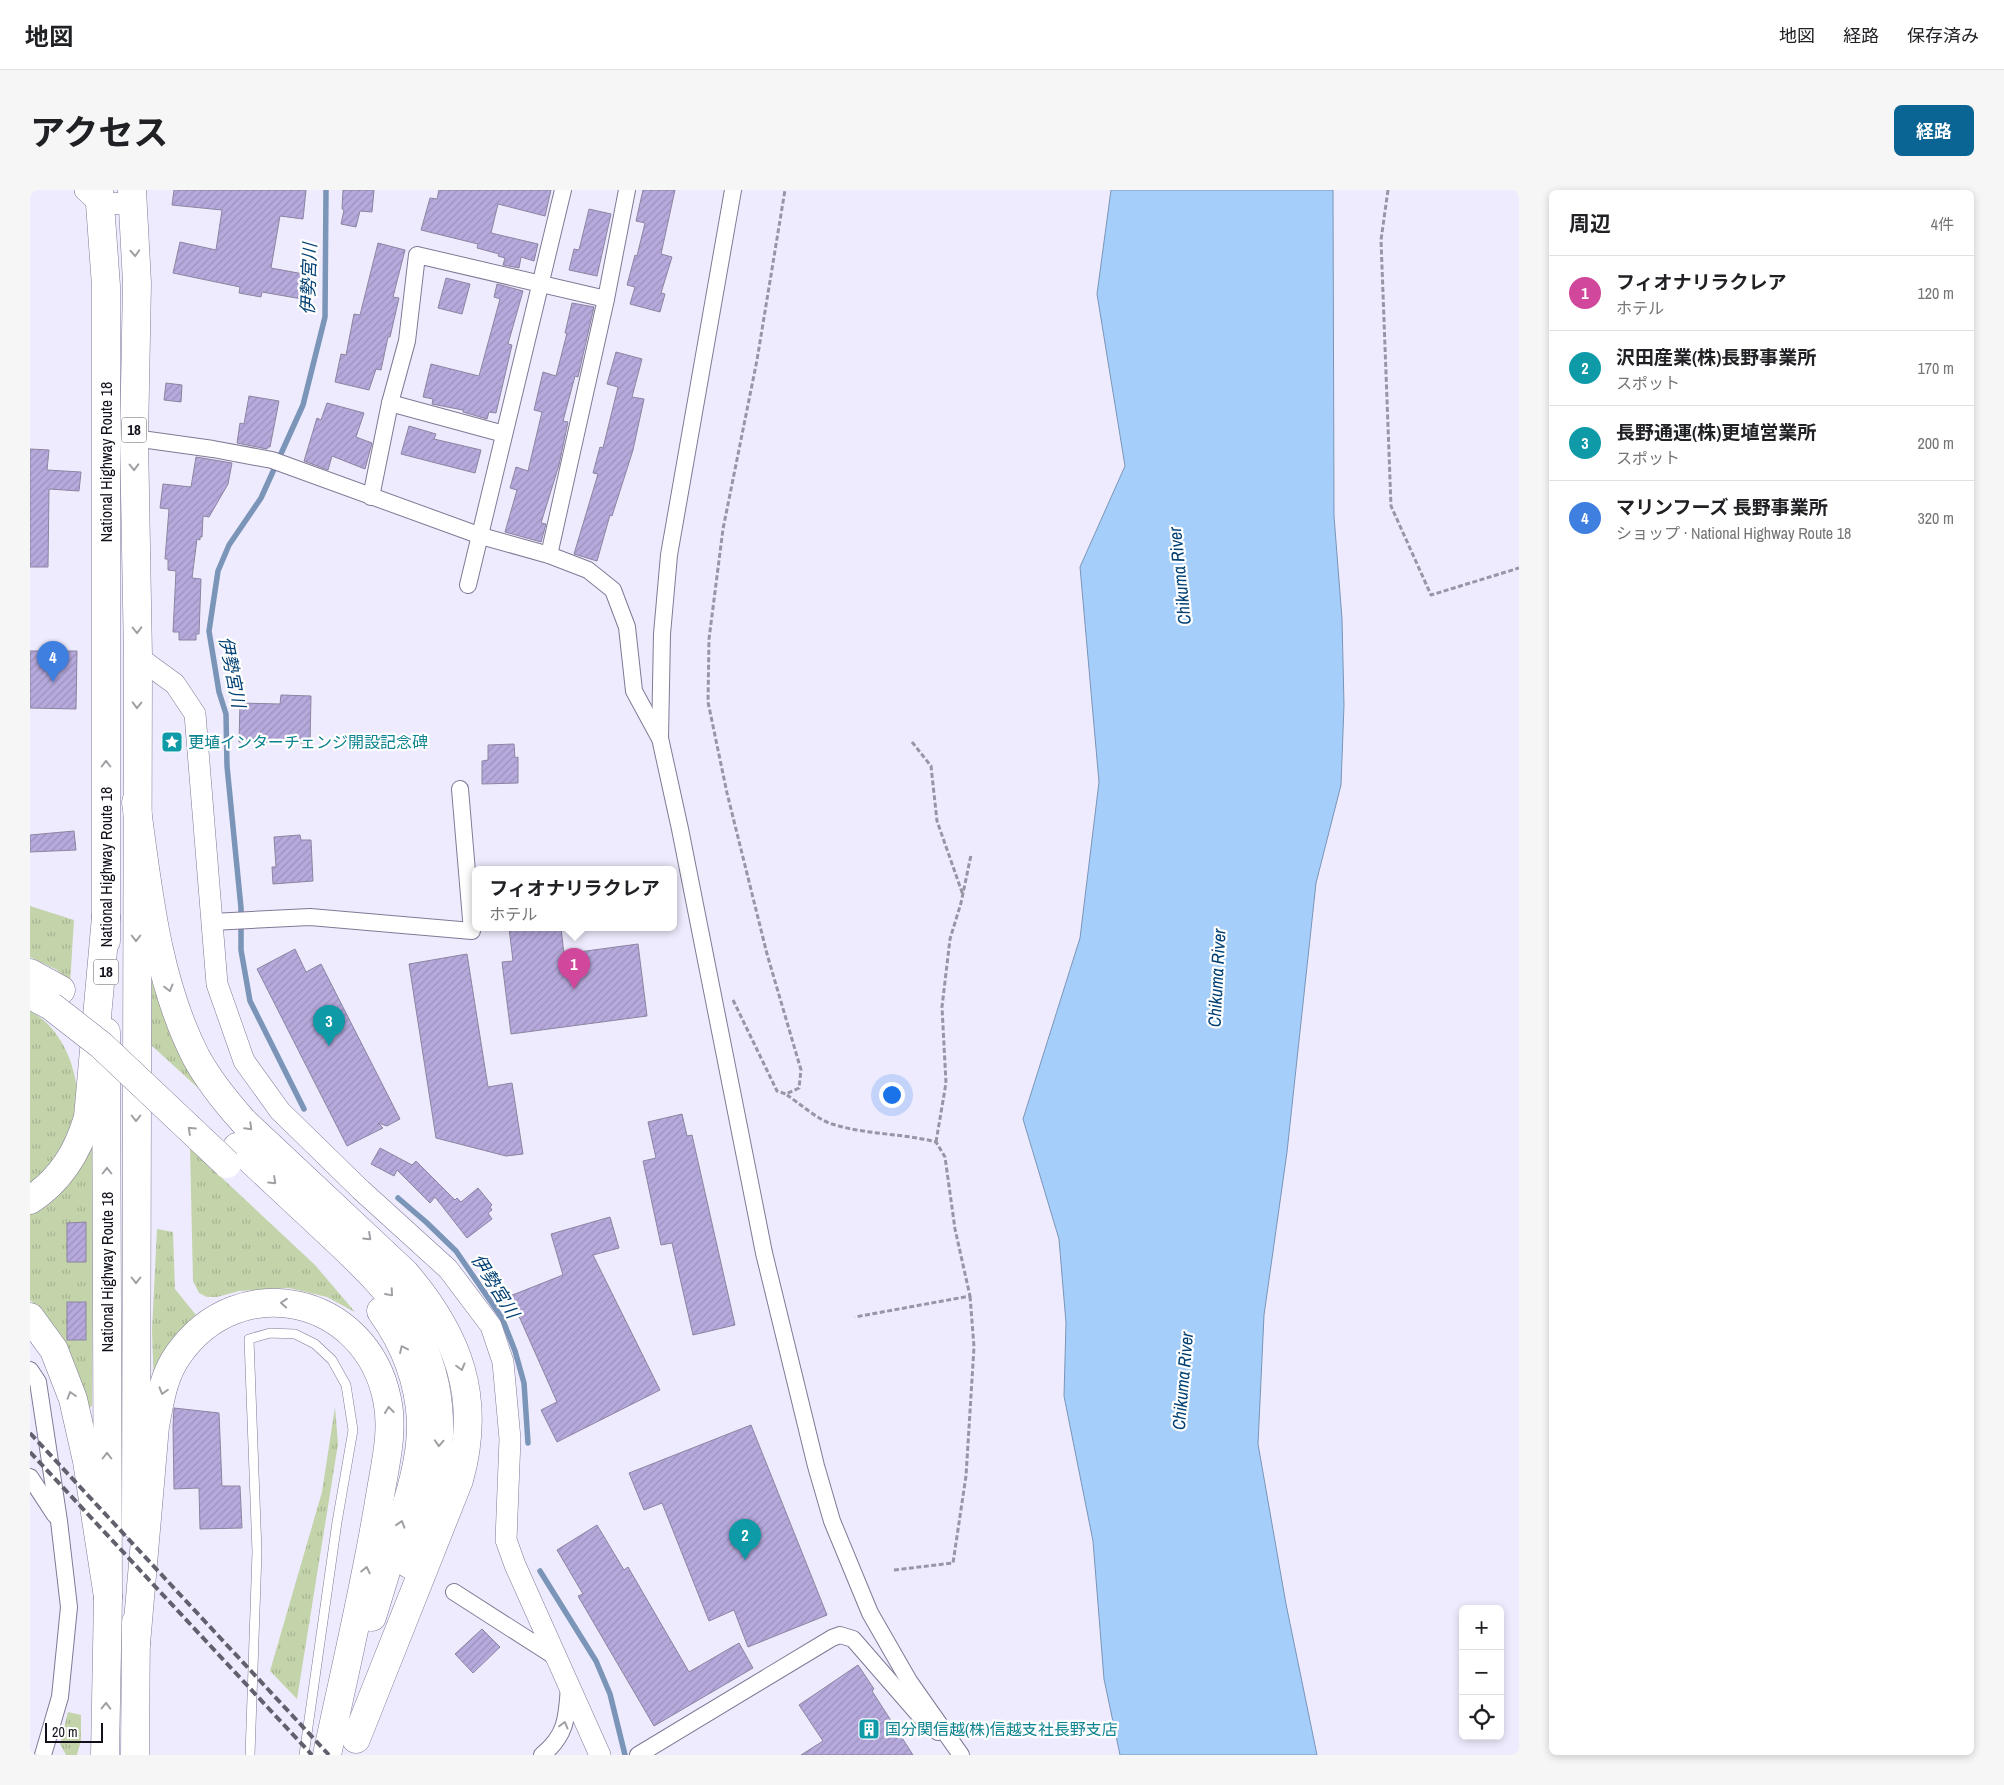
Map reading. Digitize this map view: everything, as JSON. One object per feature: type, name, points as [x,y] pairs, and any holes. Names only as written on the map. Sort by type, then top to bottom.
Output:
[{"type":"highway","name":"National Highway Route 18","points":[[94,194],[106,286],[108,1597],[105,1755]]},
{"type":"highway","name":"National Highway Route 18","points":[[132,197],[137,283],[134,438],[138,657],[136,802],[135,1755]]},
{"type":"highway","points":[[136,802],[151,906],[164,968],[173,1004],[197,1058],[225,1100],[244,1122],[384,1251],[410,1278],[439,1317],[461,1365],[468,1414],[468,1436],[462,1473],[354,1747]]},
{"type":"highway","points":[[30,1200],[60,1176],[73,1157],[82,1138],[88,1117],[106,916]]},
{"type":"highway","points":[[30,973],[47,997],[101,1045],[360,1262],[394,1298],[418,1335],[428,1358],[439,1405],[439,1430],[434,1481],[354,1747]]},
{"type":"highway","points":[[232,1156],[382,1311],[405,1353],[419,1398],[421,1422],[420,1447],[408,1500],[329,1755]]},
{"type":"highway","points":[[136,1644],[155,1426],[167,1375],[178,1355],[192,1338],[210,1324],[228,1313],[251,1306],[273,1302],[296,1304],[317,1310],[337,1321],[355,1336],[370,1354],[381,1376],[390,1423],[376,1522],[329,1755]]},
{"type":"highway","points":[[30,1317],[54,1350],[73,1399],[87,1461],[108,1597]]},
{"type":"street","points":[[468,585],[563,190]]},
{"type":"street","points":[[549,555],[606,299],[627,190]]},
{"type":"street","points":[[733,190],[669,555],[662,634],[660,738],[680,829],[764,1254],[816,1466],[832,1521],[870,1613],[909,1681],[961,1755]]},
{"type":"street","points":[[94,194],[132,197]]},
{"type":"street","points":[[371,497],[390,403],[407,341],[417,255],[540,282],[606,299]]},
{"type":"street","points":[[390,403],[504,434]]},
{"type":"street","points":[[134,438],[213,449],[277,462],[481,536],[549,555],[588,570],[613,590],[627,627],[634,690],[660,738]]},
{"type":"street","points":[[138,657],[175,684],[195,714],[222,922],[218,984],[244,1060],[280,1111],[361,1190],[448,1269],[491,1326],[503,1362],[510,1439],[506,1540],[600,1755]]},
{"type":"street","points":[[222,922],[310,917],[472,931],[460,789]]},
{"type":"street","points":[[30,1370],[38,1382],[59,1521],[69,1607],[60,1697],[43,1755]]},
{"type":"street","points":[[30,1478],[59,1521]]},
{"type":"street","points":[[454,1592],[557,1658]]},
{"type":"street","points":[[638,1755],[832,1638],[840,1635],[853,1639],[920,1716],[932,1728],[945,1734],[950,1740]]},
{"type":"street","points":[[542,1755],[553,1746],[562,1733],[566,1718],[569,1686]]},
{"type":"lane","points":[[250,1755],[257,1552],[249,1339],[270,1333],[295,1334],[315,1344],[332,1360],[346,1385],[353,1430],[337,1522],[304,1755]]},
{"type":"path","points":[[785,190],[757,360],[723,529],[709,639],[708,702],[727,793],[767,954],[801,1070],[799,1088],[786,1094]]},
{"type":"path","points":[[1388,190],[1381,240],[1391,506],[1431,596],[1519,568]]},
{"type":"path","points":[[912,742],[931,766],[938,821],[963,895]]},
{"type":"path","points":[[894,1570],[953,1563],[966,1476],[974,1347],[970,1296],[955,1229],[945,1157],[936,1142],[946,1084],[942,1007],[950,939],[963,895],[971,855]]},
{"type":"path","points":[[708,975],[732,998],[777,1091],[786,1094],[831,1124],[865,1131],[917,1137],[936,1142]]},
{"type":"path","points":[[855,1318],[970,1296]]},
{"type":"green space","points":[[30,906],[74,920],[70,984],[57,970],[30,957]]},
{"type":"green space","points":[[152,972],[208,1097],[151,1045]]},
{"type":"green space","points":[[30,1011],[44,1021],[56,1034],[65,1049],[72,1066],[77,1103],[75,1121],[70,1137],[62,1151],[53,1163],[30,1184]]},
{"type":"green space","points":[[93,1133],[92,1406],[87,1409],[37,1307],[30,1300],[30,1210]]},
{"type":"green space","points":[[190,1148],[315,1265],[355,1312],[327,1297],[289,1288],[239,1291],[217,1297],[207,1297],[199,1293],[193,1281]]},
{"type":"green space","points":[[157,1229],[173,1232],[175,1289],[200,1320],[154,1390],[152,1330]]},
{"type":"green space","points":[[335,1407],[338,1444],[297,1699],[270,1671],[322,1492]]},
{"type":"green space","points":[[68,1712],[81,1715],[81,1740],[77,1755],[66,1755],[60,1744]]},
{"type":"water","name":"Chikuma River","points":[[1111,190],[1333,190],[1334,516],[1342,619],[1344,705],[1341,785],[1316,883],[1287,1152],[1264,1315],[1258,1444],[1286,1604],[1317,1755],[1120,1755],[1104,1679],[1093,1541],[1064,1396],[1066,1323],[1059,1239],[1023,1119],[1080,938],[1099,782],[1080,567],[1125,466],[1097,294]]},
{"type":"building","points":[[174,190],[306,190],[303,219],[280,216],[271,268],[309,275],[306,292],[304,291],[302,299],[262,292],[261,297],[239,293],[240,287],[173,273],[180,242],[216,250],[222,210],[172,205]]},
{"type":"building","points":[[343,190],[374,190],[372,212],[360,211],[356,227],[341,224],[344,210],[342,209]]},
{"type":"building","points":[[439,190],[551,190],[545,216],[498,204],[491,233],[538,244],[534,261],[521,257],[519,268],[503,265],[505,258],[498,256],[499,254],[477,248],[478,244],[421,230],[430,198],[437,199]]},
{"type":"building","points":[[643,190],[675,190],[661,254],[672,257],[661,293],[665,294],[660,312],[630,304],[635,287],[627,285],[635,255],[637,256],[645,223],[636,221]]},
{"type":"building","points":[[589,209],[611,214],[597,276],[569,270],[574,249],[579,250]]},
{"type":"building","points":[[378,243],[405,250],[393,297],[399,298],[390,337],[388,337],[381,370],[376,369],[369,390],[335,382],[341,354],[346,355],[354,314],[360,315]]},
{"type":"building","points":[[446,278],[470,284],[462,314],[438,308]]},
{"type":"building","points":[[497,284],[523,291],[508,344],[512,345],[496,413],[489,412],[487,419],[463,412],[463,410],[432,404],[433,399],[423,397],[431,364],[479,376],[500,299],[494,297]]},
{"type":"building","points":[[572,303],[594,307],[578,377],[575,376],[563,421],[568,422],[559,465],[541,523],[546,524],[541,542],[505,532],[517,490],[510,488],[516,467],[528,471],[542,412],[534,410],[543,372],[556,376],[567,333],[565,333]]},
{"type":"building","points":[[616,352],[642,359],[632,397],[644,399],[633,450],[612,516],[610,515],[597,561],[574,554],[598,474],[593,473],[600,447],[603,448],[618,387],[607,384]]},
{"type":"building","points":[[166,383],[182,385],[181,402],[164,400]]},
{"type":"building","points":[[249,396],[279,401],[270,447],[267,449],[237,443],[240,423],[244,424]]},
{"type":"building","points":[[327,403],[364,413],[356,437],[372,443],[365,469],[332,456],[328,470],[304,461],[317,418],[321,420]]},
{"type":"building","points":[[409,426],[436,434],[434,439],[481,450],[475,473],[401,454]]},
{"type":"building","points":[[30,449],[49,450],[47,470],[81,472],[79,491],[49,489],[48,567],[30,567]]},
{"type":"building","points":[[196,457],[232,463],[228,484],[209,517],[203,516],[202,537],[200,537],[200,540],[197,539],[192,578],[201,579],[199,634],[196,634],[196,640],[179,640],[179,632],[173,632],[176,571],[168,570],[168,559],[165,559],[169,509],[160,508],[163,484],[191,487]]},
{"type":"building","points":[[30,651],[77,651],[76,709],[30,708]]},
{"type":"building","points":[[281,695],[311,696],[310,743],[239,742],[240,703],[280,704]]},
{"type":"building","points":[[514,744],[515,758],[518,757],[518,783],[482,784],[482,761],[488,760],[488,745]]},
{"type":"building","points":[[74,831],[76,850],[30,852],[30,835]]},
{"type":"building","points":[[300,835],[301,840],[311,840],[313,881],[273,884],[272,867],[276,867],[274,837]]},
{"type":"building","points":[[509,931],[561,931],[564,954],[638,944],[647,1016],[511,1034],[502,962],[513,961]]},
{"type":"building","points":[[295,949],[306,972],[321,964],[400,1119],[387,1126],[378,1123],[383,1128],[347,1146],[257,969]]},
{"type":"building","points":[[467,954],[488,1087],[512,1083],[523,1154],[506,1156],[436,1138],[409,964]]},
{"type":"building","points":[[682,1114],[687,1136],[692,1135],[735,1325],[693,1335],[672,1243],[661,1245],[643,1161],[656,1158],[648,1122]]},
{"type":"building","points":[[380,1148],[412,1165],[416,1161],[455,1200],[457,1198],[461,1202],[478,1188],[492,1205],[490,1207],[492,1210],[488,1213],[492,1219],[467,1238],[435,1197],[430,1203],[397,1170],[394,1176],[371,1164]]},
{"type":"building","points":[[610,1217],[619,1248],[593,1255],[660,1390],[557,1442],[541,1410],[557,1402],[510,1296],[563,1275],[551,1234]]},
{"type":"building","points":[[86,1222],[86,1262],[67,1262],[67,1223]]},
{"type":"building","points":[[67,1302],[86,1302],[86,1340],[67,1340]]},
{"type":"building","points":[[174,1408],[219,1413],[222,1486],[240,1486],[242,1528],[200,1529],[199,1488],[174,1489]]},
{"type":"building","points":[[751,1425],[827,1615],[748,1647],[734,1610],[709,1621],[662,1503],[644,1510],[629,1473]]},
{"type":"building","points":[[597,1525],[624,1570],[628,1567],[689,1672],[739,1643],[753,1668],[654,1726],[578,1596],[583,1594],[557,1550]]},
{"type":"building","points":[[482,1629],[500,1647],[473,1673],[455,1654]]},
{"type":"building","points":[[858,1665],[874,1689],[872,1691],[913,1755],[801,1755],[823,1741],[799,1705]]},
{"type":"waterway","name":"伊勢宮川","points":[[304,1109],[250,1001],[241,950],[241,908],[227,766],[226,714],[219,692],[209,631],[218,571],[229,545],[261,498],[303,405],[325,317],[326,190]]},
{"type":"waterway","name":"伊勢宮川","points":[[398,1198],[456,1251],[502,1318],[515,1351],[524,1383],[528,1443]]},
{"type":"waterway","name":"伊勢宮川","points":[[540,1571],[596,1661],[610,1694],[625,1755]]},
{"type":"railway","points":[[30,1433],[329,1755]]},
{"type":"railway","points":[[30,1452],[312,1755]]},
{"type":"place","name":"マリンフーズ 長野事業所","points":[[53,682]]},
{"type":"place","name":"更埴インターチェンジ開設記念碑","points":[[172,742]]},
{"type":"place","name":"フィオナリラクレア","points":[[574,989]]},
{"type":"place","name":"長野通運(株)更埴営業所","points":[[329,1046]]},
{"type":"place","name":"沢田産業(株)長野事業所","points":[[745,1560]]},
{"type":"place","name":"国分関信越(株)信越支社長野支店","points":[[869,1729]]}]
